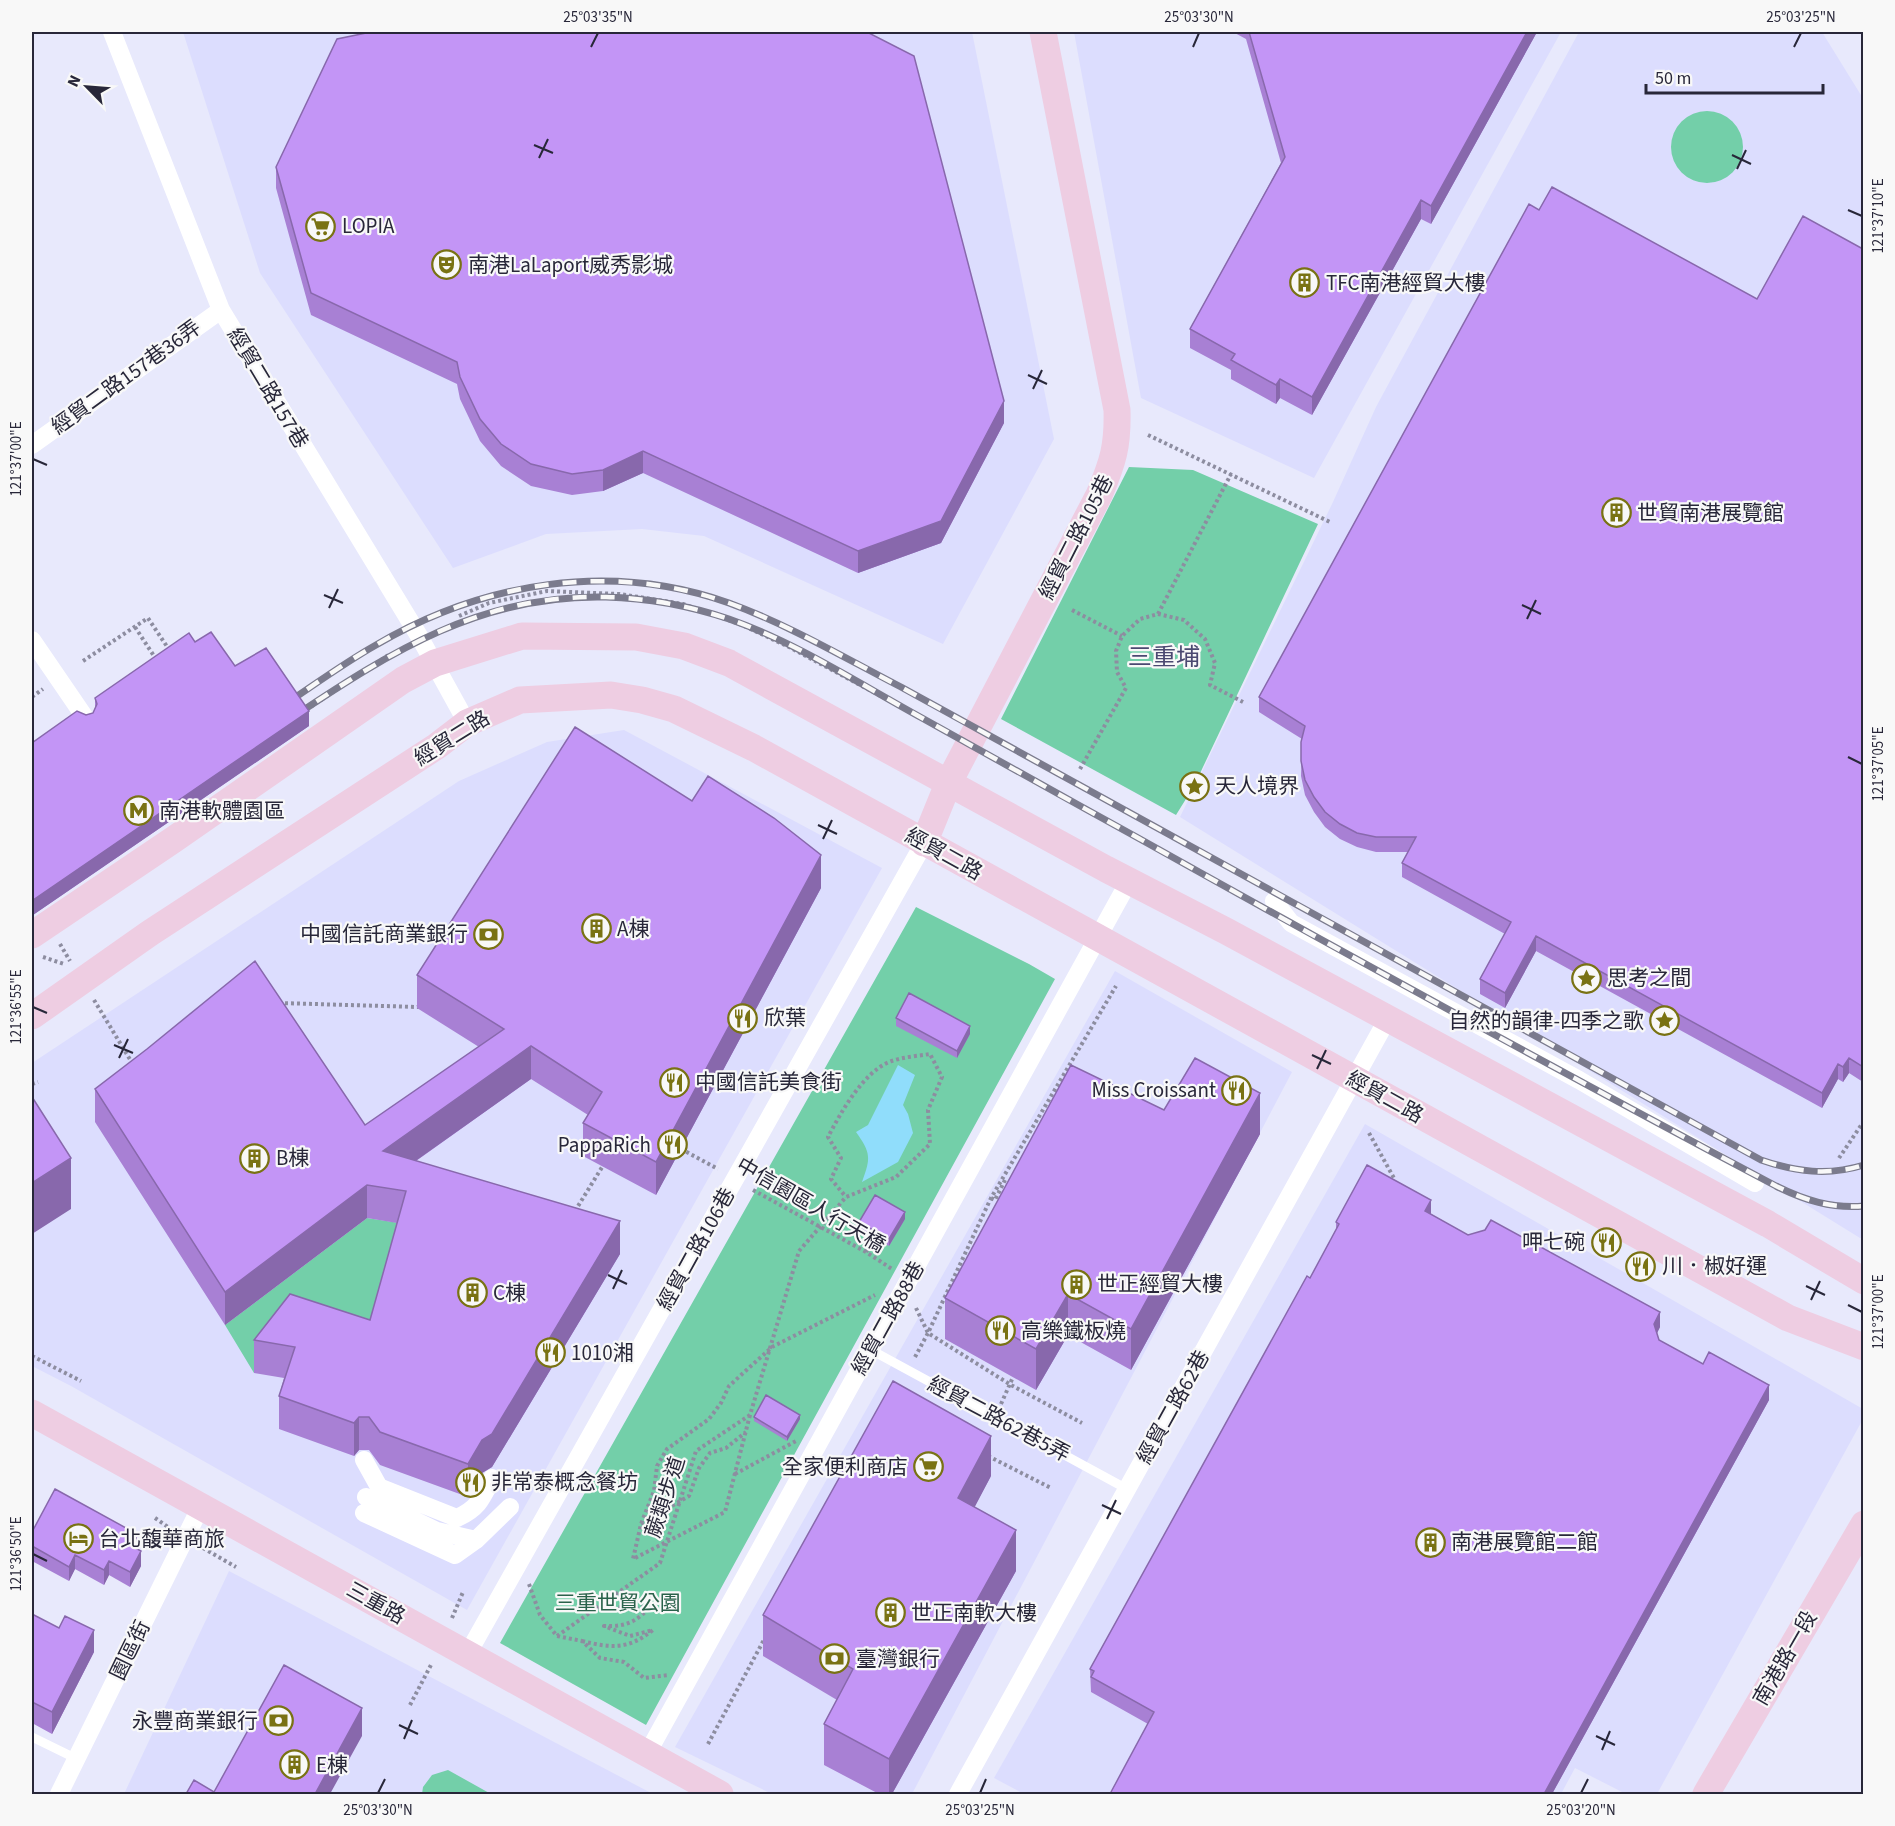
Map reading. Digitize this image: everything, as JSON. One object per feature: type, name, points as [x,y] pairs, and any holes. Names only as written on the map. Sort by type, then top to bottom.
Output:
[{"type":"main road","name":"經貿二路105巷","points":[[924,843],[948,784],[1114,462],[1118,432],[1117,410],[1042,32]]},
{"type":"main road","points":[[37,946],[169,835],[404,680],[435,663],[522,636],[636,637],[684,646],[729,663],[948,784],[1388,1018],[1768,1224],[1863,1281]]},
{"type":"main road","name":"經貿二路","points":[[32,1016],[150,933],[437,746],[467,723],[520,700],[611,695],[642,700],[674,709],[754,748],[1788,1318],[1863,1347]]},
{"type":"main road","name":"三重路","points":[[32,1413],[720,1794]]},
{"type":"main road","name":"南港路一段","points":[[1707,1794],[1863,1524]]},
{"type":"street","name":"經貿二路157巷","points":[[112,32],[221,310],[435,663],[467,723]]},
{"type":"street","name":"經貿二路157巷36弄","points":[[32,445],[221,310]]},
{"type":"street","points":[[32,640],[86,719]]},
{"type":"street","name":"經貿二路106巷","points":[[467,1655],[924,843]]},
{"type":"street","name":"經貿二路88巷","points":[[647,1754],[1129,881]]},
{"type":"street","points":[[1274,901],[1291,923],[1579,1080],[1755,1183]]},
{"type":"street","name":"經貿二路62巷","points":[[958,1794],[1388,1018]]},
{"type":"street","points":[[364,1460],[370,1499],[426,1542],[455,1555],[481,1539],[510,1507]]},
{"type":"street","points":[[370,1499],[461,1512],[480,1502],[492,1478]]},
{"type":"street","points":[[370,1499],[437,1531],[481,1539]]},
{"type":"street","name":"園區街","points":[[59,1794],[201,1506]]},
{"type":"street","points":[[461,1512],[481,1539]]},
{"type":"street","points":[[461,1512],[481,1539]]},
{"type":"street","points":[[407,1517],[426,1542]]},
{"type":"lane","name":"經貿二路62巷5弄","points":[[871,1350],[1127,1489]]},
{"type":"lane","points":[[32,1737],[77,1759]]},
{"type":"path","points":[[1148,435],[1330,522]]},
{"type":"path","points":[[1158,614],[1231,474]]},
{"type":"path","points":[[1072,610],[1122,636]]},
{"type":"path","points":[[1080,769],[1126,688],[1117,672],[1116,651],[1122,636],[1140,619],[1158,614],[1184,620],[1204,639],[1215,663],[1210,685],[1243,702]]},
{"type":"path","points":[[83,661],[148,618],[172,653]]},
{"type":"path","points":[[135,627],[159,663]]},
{"type":"path","points":[[301,714],[390,654]]},
{"type":"path","points":[[32,697],[45,688]]},
{"type":"path","points":[[37,946],[73,967]]},
{"type":"path","points":[[1076,1052],[1116,986]]},
{"type":"path","points":[[272,1003],[418,1007],[424,997]]},
{"type":"path","points":[[846,1197],[831,1179],[841,1158],[828,1137],[841,1113],[867,1078],[888,1062],[930,1054],[942,1077],[928,1110],[930,1144],[896,1177],[846,1197],[799,1251],[772,1347],[750,1415],[725,1512],[633,1559],[641,1524],[654,1491],[657,1466],[667,1449],[709,1419],[721,1403],[729,1386],[772,1347],[875,1295]]},
{"type":"path","points":[[32,1084],[38,1082]]},
{"type":"path","points":[[1839,1158],[1863,1121]]},
{"type":"path","points":[[992,1198],[994,1200],[1029,1132]]},
{"type":"path","points":[[1369,1133],[1393,1179],[1400,1183]]},
{"type":"path","name":"中信園區人行天橋","points":[[681,1149],[720,1171]]},
{"type":"path","points":[[571,1217],[609,1158]]},
{"type":"path","name":"中信園區人行天橋","points":[[749,1187],[866,1252],[899,1274]]},
{"type":"path","points":[[866,1252],[874,1238]]},
{"type":"path","points":[[914,1304],[928,1333],[1011,1385],[1082,1423]]},
{"type":"path","points":[[32,1356],[81,1381]]},
{"type":"path","name":"蕨類步道","points":[[557,1636],[660,1563],[696,1451],[750,1415]]},
{"type":"path","points":[[641,1524],[690,1496],[699,1468],[710,1453],[726,1448],[746,1432]]},
{"type":"path","points":[[734,1475],[796,1441]]},
{"type":"path","points":[[978,1450],[1051,1488]]},
{"type":"path","points":[[528,1582],[540,1615],[557,1636],[609,1648],[642,1639],[653,1630],[630,1636],[604,1626],[619,1627],[637,1620],[653,1604],[632,1610],[613,1606]]},
{"type":"path","points":[[582,1641],[600,1658],[624,1662],[644,1678],[669,1675]]},
{"type":"path","points":[[708,1744],[734,1698]]},
{"type":"shaded area","points":[[183,32],[972,32],[1054,439],[943,644],[704,536],[642,529],[546,534],[453,568],[260,273]]},
{"type":"shaded area","points":[[1074,32],[1561,32],[1314,478],[1141,398]]},
{"type":"shaded area","name":"世貿南港展覽館","points":[[1579,32],[1822,32],[1864,100],[1863,1238],[1180,817],[1333,502],[1376,407]]},
{"type":"shaded area","points":[[624,730],[882,868],[467,1610],[32,1366],[32,1063],[459,781],[547,742]]},
{"type":"shaded area","points":[[1115,971],[1292,1072],[912,1794],[772,1794],[675,1747]]},
{"type":"shaded area","points":[[898,1065],[915,1075],[903,1105],[913,1133],[898,1162],[862,1182],[868,1156],[865,1145],[856,1132],[868,1125]]},
{"type":"shaded area","name":"南港展覽館二館","points":[[1365,1124],[1863,1409],[1863,1419],[1657,1794],[1626,1794],[1575,1768],[1561,1794],[1024,1794],[994,1778]]},
{"type":"shaded area","points":[[229,1571],[653,1794],[124,1794]]},
{"type":"green space","points":[[1707,111],[1727,117],[1737,127],[1743,147],[1737,167],[1727,177],[1707,183],[1687,177],[1677,167],[1671,147],[1677,127],[1687,117]]},
{"type":"green space","points":[[1129,467],[1193,470],[1318,524],[1194,786],[1176,815],[1001,719]]},
{"type":"green space","name":"三重世貿公園","points":[[916,907],[1055,979],[646,1725],[500,1643]]},
{"type":"green space","points":[[367,1218],[406,1224],[370,1353],[290,1327],[254,1373],[225,1325]]},
{"type":"green space","points":[[448,1770],[491,1794],[422,1794],[423,1787],[432,1775]]},
{"type":"building","points":[[371,32],[867,32],[914,56],[1004,401],[941,521],[858,551],[643,451],[603,470],[572,474],[531,464],[501,444],[480,419],[460,377],[457,362],[311,293],[276,167],[337,39]]},
{"type":"building","points":[[1249,32],[1527,32],[1431,206],[1421,200],[1312,397],[1280,379],[1276,385],[1231,360],[1235,354],[1190,329],[1285,157]]},
{"type":"building","name":"世貿南港展覽館","points":[[1552,187],[1757,299],[1803,216],[1863,249],[1863,1067],[1849,1058],[1843,1067],[1838,1064],[1822,1093],[1536,936],[1505,993],[1480,979],[1511,922],[1402,863],[1416,837],[1376,837],[1357,833],[1340,824],[1325,812],[1305,780],[1301,761],[1301,742],[1305,726],[1259,697],[1529,204],[1539,210]]},
{"type":"building","points":[[211,632],[235,666],[266,648],[309,711],[33,900],[32,743],[77,711],[86,715],[93,713],[97,704],[95,698],[189,633],[195,642]]},
{"type":"building","points":[[575,727],[692,801],[708,776],[774,818],[821,855],[656,1162],[583,1123],[602,1092],[531,1046],[383,1151],[620,1221],[492,1434],[482,1440],[468,1464],[380,1432],[369,1417],[359,1417],[354,1423],[279,1396],[295,1347],[254,1340],[290,1294],[370,1320],[406,1191],[367,1185],[225,1292],[95,1089],[255,961],[365,1125],[504,1029],[417,975]]},
{"type":"building","points":[[909,993],[970,1026],[957,1051],[896,1018]]},
{"type":"building","name":"世正經貿大樓","points":[[1195,1058],[1260,1093],[1131,1329],[1068,1294],[1036,1349],[945,1298],[1071,1065],[1164,1110]]},
{"type":"building","points":[[34,1100],[71,1158],[32,1183],[32,1102]]},
{"type":"building","name":"南港展覽館二館","points":[[1367,1165],[1431,1200],[1425,1211],[1468,1235],[1485,1230],[1491,1220],[1660,1312],[1654,1324],[1659,1340],[1703,1364],[1709,1352],[1769,1385],[1544,1794],[1116,1794],[1111,1792],[1154,1712],[1091,1677],[1094,1671],[1090,1669],[1307,1276],[1310,1278],[1339,1224],[1336,1222]]},
{"type":"building","points":[[875,1195],[905,1212],[889,1239],[859,1222]]},
{"type":"building","name":"世正南軟大樓","points":[[893,1381],[991,1436],[958,1498],[1016,1530],[889,1759],[824,1724],[853,1669],[763,1615]]},
{"type":"building","points":[[766,1395],[800,1415],[787,1437],[754,1417]]},
{"type":"building","name":"台北馥華商旅","points":[[55,1489],[137,1534],[130,1545],[141,1551],[130,1572],[109,1561],[104,1570],[75,1555],[69,1567],[32,1546],[32,1532]]},
{"type":"building","points":[[32,1614],[59,1628],[65,1616],[94,1630],[52,1712],[32,1702]]},
{"type":"building","name":"E棟","points":[[284,1665],[362,1708],[315,1794],[186,1794],[194,1780],[214,1792]]},
{"type":"railway","points":[[284,705],[364,652],[417,623],[460,606],[503,593],[548,585],[593,581],[639,583],[684,590],[729,603],[795,632],[901,687],[1761,1160],[1812,1171],[1838,1171],[1864,1165]]},
{"type":"railway","points":[[293,717],[403,649],[479,616],[519,605],[561,599],[606,597],[637,599],[714,614],[754,628],[827,664],[1378,971],[1776,1186],[1829,1205],[1864,1206]]},
{"type":"place","name":"LOPIA","points":[[321,226]]},
{"type":"place","name":"南港LaLaport威秀影城","points":[[447,265]]},
{"type":"place","name":"TFC南港經貿大樓","points":[[1305,283]]},
{"type":"place","name":"世貿南港展覽館","points":[[1616,513]]},
{"type":"place","name":"天人境界","points":[[1194,786]]},
{"type":"place","name":"南港軟體園區","points":[[138,811]]},
{"type":"place","name":"A棟","points":[[596,929]]},
{"type":"place","name":"中國信託商業銀行","points":[[489,934]]},
{"type":"place","name":"思考之間","points":[[1586,978]]},
{"type":"place","name":"欣葉","points":[[743,1018]]},
{"type":"place","name":"自然的韻律-四季之歌","points":[[1665,1021]]},
{"type":"place","name":"中國信託美食街","points":[[674,1082]]},
{"type":"place","name":"Miss Croissant","points":[[1237,1090]]},
{"type":"place","name":"PappaRich","points":[[672,1145]]},
{"type":"place","name":"B棟","points":[[255,1158]]},
{"type":"place","name":"呷七碗","points":[[1606,1242]]},
{"type":"place","name":"川．椒好運","points":[[1641,1266]]},
{"type":"place","name":"世正經貿大樓","points":[[1076,1284]]},
{"type":"place","name":"C棟","points":[[472,1293]]},
{"type":"place","name":"高樂鐵板燒","points":[[1000,1331]]},
{"type":"place","name":"1010湘","points":[[550,1353]]},
{"type":"place","name":"全家便利商店","points":[[929,1467]]},
{"type":"place","name":"非常泰概念餐坊","points":[[470,1482]]},
{"type":"place","name":"台北馥華商旅","points":[[78,1539]]},
{"type":"place","name":"南港展覽館二館","points":[[1430,1542]]},
{"type":"place","name":"世正南軟大樓","points":[[890,1613]]},
{"type":"place","name":"臺灣銀行","points":[[835,1659]]},
{"type":"place","name":"永豐商業銀行","points":[[279,1721]]},
{"type":"place","name":"E棟","points":[[295,1765]]},
{"type":"district","name":"三重埔","points":[[1164,657]]}]
